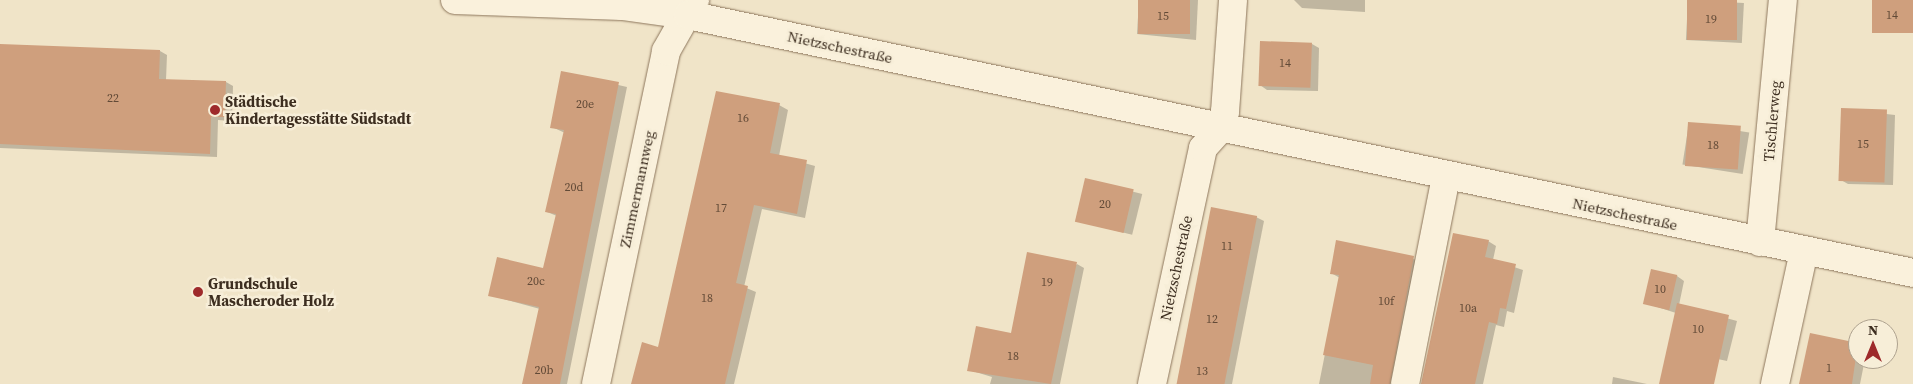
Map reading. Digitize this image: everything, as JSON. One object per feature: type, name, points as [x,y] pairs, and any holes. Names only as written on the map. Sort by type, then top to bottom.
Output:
[{"type":"street","name":"Nietzschestraße","points":[[455,0],[691,7],[1220,129],[1913,273]]},
{"type":"street","points":[[1220,129],[1228,94],[1233,0]]},
{"type":"street","name":"Tischlerweg","points":[[1760,242],[1783,0]]},
{"type":"street","name":"Zimmermannweg","points":[[596,384],[666,51],[691,7]]},
{"type":"street","name":"Nietzschestraße","points":[[1152,384],[1203,148],[1220,129]]},
{"type":"street","points":[[1406,384],[1446,177]]},
{"type":"street","points":[[1775,384],[1804,251]]},
{"type":"building","points":[[1138,0],[1190,0],[1190,34],[1138,34]]},
{"type":"building","points":[[1687,0],[1737,0],[1737,40],[1687,40]]},
{"type":"building","points":[[1872,0],[1913,0],[1913,33],[1872,33]]},
{"type":"building","points":[[1260,41],[1312,43],[1310,88],[1258,86]]},
{"type":"building","points":[[0,44],[160,50],[159,79],[226,81],[225,117],[211,117],[210,154],[0,144]]},
{"type":"building","points":[[561,71],[619,82],[560,384],[522,384],[539,307],[488,296],[497,257],[543,268],[556,214],[545,212],[564,130],[550,128]]},
{"type":"building","points":[[716,91],[780,103],[770,153],[807,160],[797,214],[754,205],[736,283],[748,286],[725,384],[631,384],[642,342],[658,347]]},
{"type":"building","points":[[1841,108],[1887,110],[1884,183],[1838,181]]},
{"type":"building","points":[[1688,122],[1741,126],[1738,170],[1685,166]]},
{"type":"building","points":[[1085,178],[1134,189],[1124,233],[1075,222]]},
{"type":"building","points":[[1211,207],[1257,216],[1224,384],[1177,384]]},
{"type":"building","points":[[1453,233],[1489,240],[1485,257],[1516,264],[1506,309],[1500,308],[1497,324],[1489,322],[1475,384],[1421,384]]},
{"type":"building","points":[[1336,240],[1414,256],[1390,384],[1370,384],[1373,365],[1323,355],[1339,275],[1330,274]]},
{"type":"building","points":[[1027,252],[1077,262],[1051,384],[967,371],[976,326],[1011,333]]},
{"type":"building","points":[[1651,269],[1677,275],[1669,310],[1643,304]]},
{"type":"building","points":[[1677,303],[1729,315],[1714,384],[1659,384]]},
{"type":"building","points":[[1810,333],[1848,341],[1848,369],[1854,369],[1852,384],[1799,384]]},
{"type":"place","name":"Städtische Kindertagesstätte Südstadt","points":[[215,110]]},
{"type":"place","name":"Grundschule Mascheroder Holz","points":[[198,292]]}]
